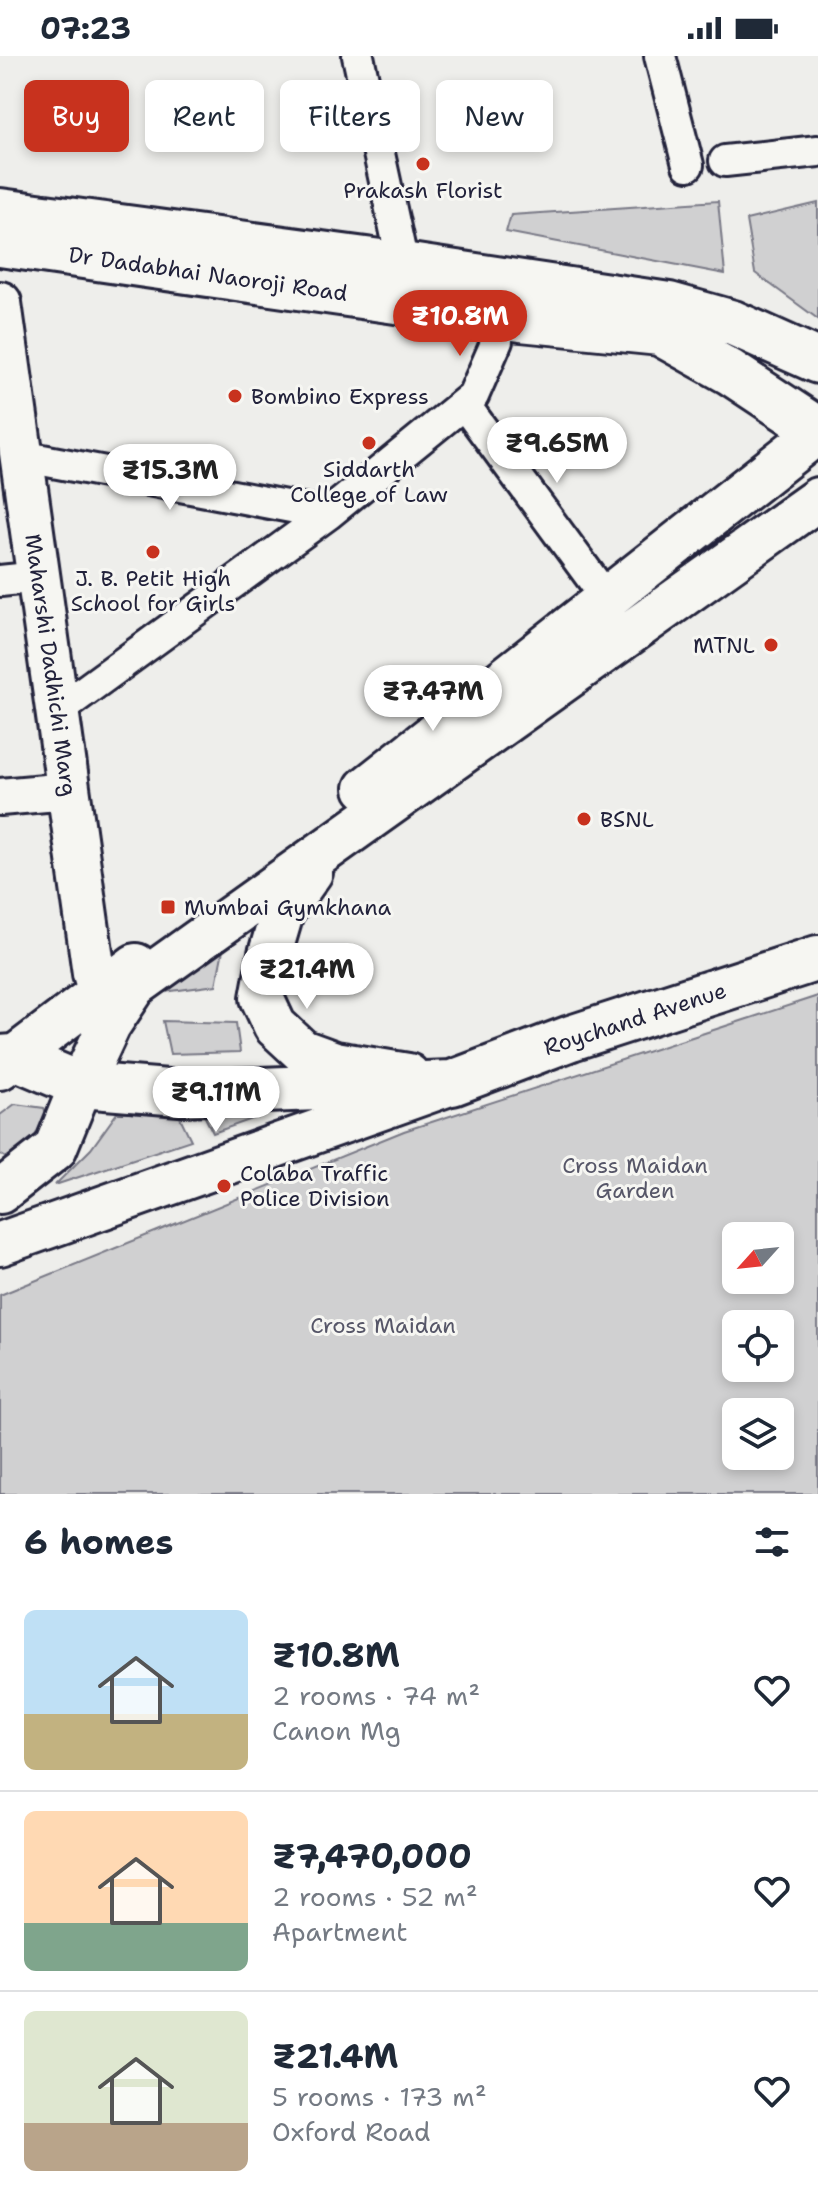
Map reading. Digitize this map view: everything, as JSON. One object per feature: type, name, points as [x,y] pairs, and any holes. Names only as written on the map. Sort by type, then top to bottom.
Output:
[{"type":"main road","name":"Dr Dadabhai Naoroji Road","points":[[0,211],[403,265],[669,305],[733,323],[818,361]]},
{"type":"main road","name":"Dr Dadabhai Naoroji Road","points":[[0,244],[521,319],[660,333],[730,372],[818,431]]},
{"type":"main road","name":"Maharshi Dadhichi Marg","points":[[0,303],[4,368],[21,456],[19,579],[56,712],[94,973],[104,1008]]},
{"type":"main road","points":[[0,1192],[55,1149],[81,1085],[104,1008],[386,773],[818,431]]},
{"type":"main road","points":[[5,1061],[104,1008],[818,499]]},
{"type":"main road","points":[[326,850],[282,913],[270,954],[262,998],[275,1026],[302,1051],[335,1063],[452,1083]]},
{"type":"main road","name":"Roychand Avenue","points":[[5,1061],[81,1085],[180,1093],[452,1083],[571,1038],[818,958]]},
{"type":"main road","points":[[0,1244],[452,1083]]},
{"type":"street","points":[[358,56],[403,265]]},
{"type":"street","points":[[660,56],[688,165]]},
{"type":"street","points":[[725,161],[818,151]]},
{"type":"street","points":[[56,712],[328,514],[469,400],[497,341]]},
{"type":"street","points":[[469,400],[607,599]]},
{"type":"street","points":[[21,456],[328,514]]},
{"type":"street","points":[[0,797],[68,791]]},
{"type":"green space","points":[[718,201],[725,274],[506,232],[511,215]]},
{"type":"green space","points":[[818,203],[818,319],[755,273],[746,220]]},
{"type":"green space","points":[[227,930],[216,985],[149,994]]},
{"type":"green space","name":"Cross Maidan","points":[[818,996],[818,1494],[0,1494],[0,1295],[404,1131]]},
{"type":"green space","points":[[163,1021],[236,1023],[240,1052],[170,1054]]},
{"type":"green space","points":[[15,1104],[44,1108],[51,1127],[11,1161],[0,1154],[0,1115]]},
{"type":"green space","points":[[201,1109],[275,1111],[213,1133]]},
{"type":"green space","points":[[177,1111],[191,1140],[55,1185],[91,1149],[117,1113]]},
{"type":"place","name":"Prakash Florist","points":[[423,164]]},
{"type":"place","name":"Bombino Express","points":[[235,396]]},
{"type":"place","name":"Siddarth College of Law","points":[[369,443]]},
{"type":"place","name":"J. B. Petit High School for Girls","points":[[153,552]]},
{"type":"place","name":"MTNL","points":[[771,645]]},
{"type":"place","name":"BSNL","points":[[584,819]]},
{"type":"place","name":"Mumbai Gymkhana","points":[[168,907]]},
{"type":"place","name":"Colaba Traffic Police Division","points":[[224,1186]]},
{"type":"park label","name":"Cross Maidan Garden","points":[[635,1178]]}]
